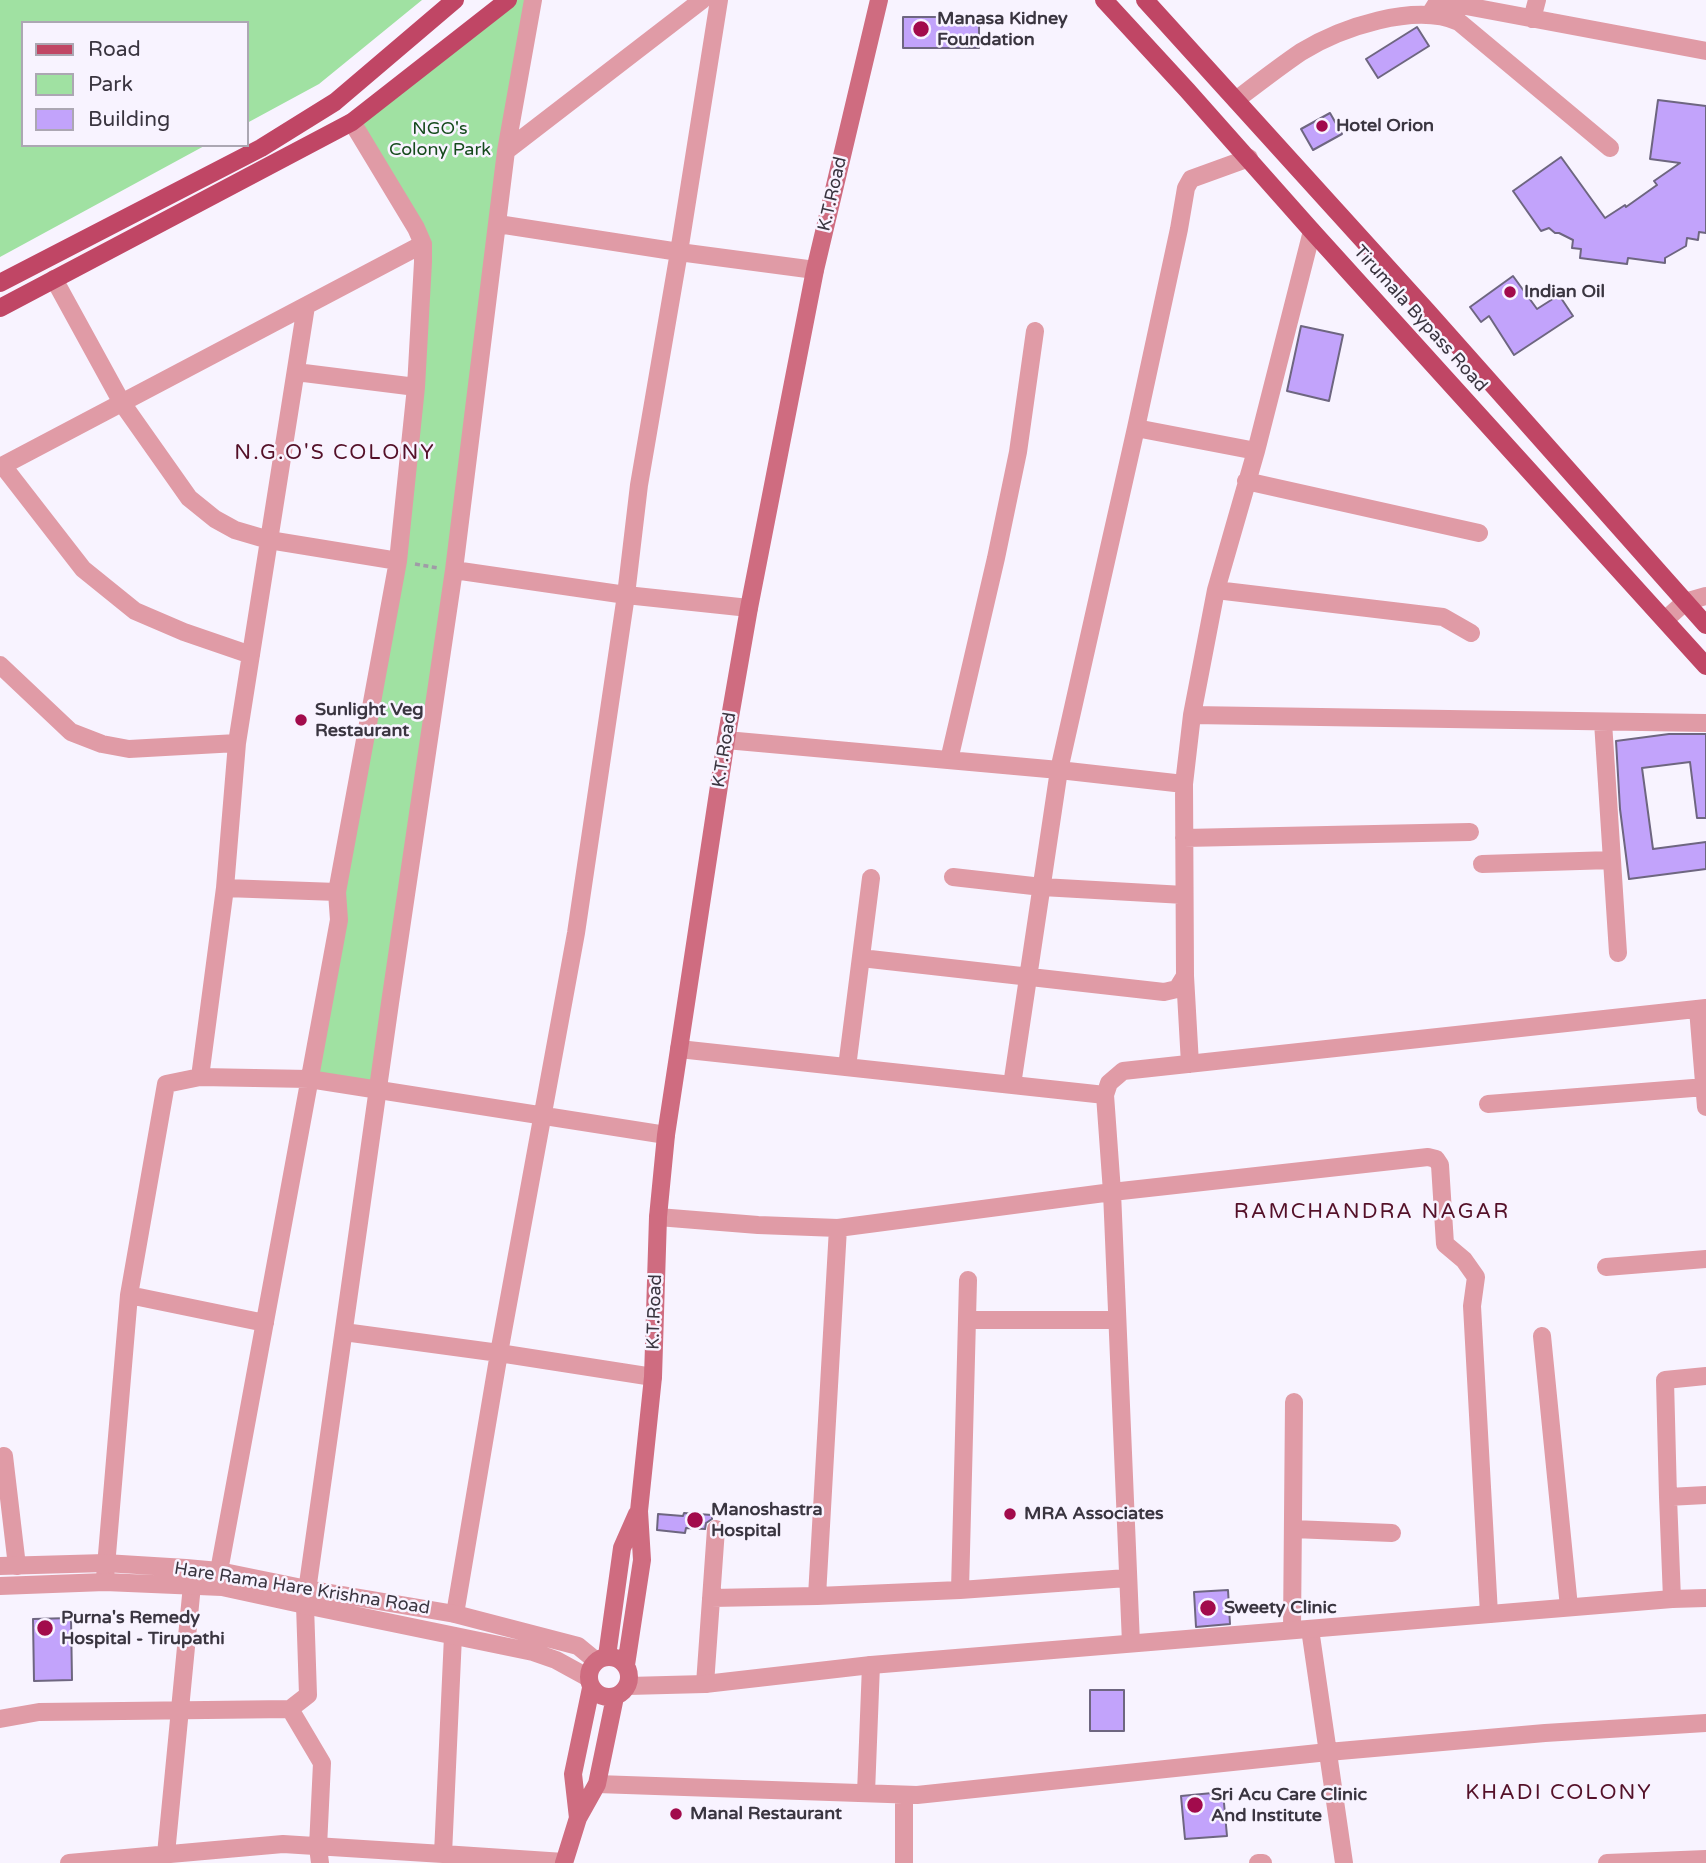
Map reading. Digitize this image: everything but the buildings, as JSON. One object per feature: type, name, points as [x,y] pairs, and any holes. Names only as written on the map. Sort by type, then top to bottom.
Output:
[{"type":"main road","points":[[0,283],[261,148],[335,102],[455,0]]},
{"type":"main road","points":[[0,308],[352,122],[508,0]]},
{"type":"main road","name":"K.T.Road","points":[[626,1665],[642,1560],[639,1511],[653,1377],[658,1217],[666,1135],[726,740],[815,270],[879,0]]},
{"type":"main road","name":"Tirumala Bypass Road","points":[[1104,0],[1706,666]]},
{"type":"main road","name":"Tirumala Bypass Road","points":[[1155,4],[1236,100],[1706,625]]},
{"type":"main road","points":[[1187,90],[1210,70]]},
{"type":"main road","name":"K.T.Road","points":[[601,1658],[622,1548],[639,1511]]},
{"type":"main road","points":[[564,1862],[578,1818],[597,1784],[621,1691],[629,1675],[626,1665],[618,1658],[601,1658],[589,1668],[589,1683],[573,1774],[578,1818]]},
{"type":"main road","points":[[589,1683],[601,1696],[621,1691]]},
{"type":"street","points":[[0,1718],[39,1712],[290,1709],[308,1695],[306,1597],[452,570],[506,151],[533,0]]},
{"type":"street","points":[[506,151],[702,0]]},
{"type":"street","points":[[455,1614],[499,1353],[576,933],[626,595],[639,485],[719,0]]},
{"type":"street","points":[[1532,19],[1537,0]]},
{"type":"street","points":[[1430,14],[1435,6],[1450,4],[1706,51]]},
{"type":"street","points":[[1236,100],[1302,52],[1337,33],[1392,17],[1418,13],[1440,15],[1459,22],[1610,148]]},
{"type":"street","points":[[219,1571],[338,920],[337,892],[406,562],[423,244],[352,122]]},
{"type":"street","points":[[1012,1085],[1059,770],[1188,183],[1191,179],[1248,158]]},
{"type":"street","points":[[498,224],[815,270]]},
{"type":"street","points":[[1190,1064],[1185,976],[1184,784],[1192,716],[1216,590],[1256,451],[1312,231]]},
{"type":"street","points":[[251,655],[184,632],[135,611],[82,569],[1,467],[423,244]]},
{"type":"street","points":[[54,279],[122,403],[190,498],[215,519],[235,530],[269,540],[406,562]]},
{"type":"street","points":[[200,1077],[225,888],[237,743],[306,306]]},
{"type":"street","points":[[949,760],[1016,466],[1035,331]]},
{"type":"street","points":[[296,372],[416,387]]},
{"type":"street","points":[[1136,428],[1256,451]]},
{"type":"street","points":[[1246,481],[1479,533]]},
{"type":"street","points":[[452,570],[626,595],[749,608]]},
{"type":"street","points":[[1216,590],[1443,617],[1471,633]]},
{"type":"street","points":[[1665,620],[1685,602],[1706,596]]},
{"type":"street","points":[[0,666],[71,732],[102,744],[129,749],[237,743]]},
{"type":"street","points":[[1192,716],[1706,723]]},
{"type":"street","points":[[1603,722],[1618,953]]},
{"type":"street","points":[[726,740],[1184,784]]},
{"type":"street","points":[[1184,838],[1469,832]]},
{"type":"street","points":[[1482,864],[1612,860]]},
{"type":"street","points":[[953,877],[1042,887],[1184,895]]},
{"type":"street","points":[[847,1067],[871,878]]},
{"type":"street","points":[[225,888],[337,892]]},
{"type":"street","points":[[861,958],[1164,992],[1177,989],[1185,976]]},
{"type":"street","points":[[1130,1643],[1112,1192],[1105,1095],[1109,1083],[1123,1071],[1702,1009],[1706,1107]]},
{"type":"street","points":[[680,1049],[1105,1095]]},
{"type":"street","points":[[105,1582],[129,1295],[166,1084],[200,1077],[309,1079],[666,1135]]},
{"type":"street","points":[[1488,1104],[1705,1087]]},
{"type":"street","points":[[658,1217],[758,1225],[838,1227],[1112,1192],[1428,1157],[1436,1159],[1440,1165],[1445,1244],[1464,1260],[1476,1277],[1472,1306],[1489,1614]]},
{"type":"street","points":[[817,1596],[838,1227]]},
{"type":"street","points":[[1606,1267],[1706,1259]]},
{"type":"street","points":[[960,1590],[968,1280]]},
{"type":"street","points":[[129,1295],[265,1323]]},
{"type":"street","points":[[967,1321],[1117,1321]]},
{"type":"street","points":[[344,1332],[653,1377]]},
{"type":"street","points":[[1542,1336],[1569,1607]]},
{"type":"street","points":[[1672,1599],[1665,1380],[1706,1376]]},
{"type":"street","points":[[1294,1402],[1293,1530],[1301,1629],[1328,1752],[1344,1863]]},
{"type":"street","points":[[4,1456],[9,1566]]},
{"type":"street","points":[[1668,1497],[1706,1495]]},
{"type":"street","points":[[705,1684],[716,1530]]},
{"type":"street","points":[[1293,1530],[1392,1533]]},
{"type":"street","name":"Hare Rama Hare Krishna Road","points":[[9,1566],[105,1563],[219,1571],[453,1636],[533,1652],[556,1660],[589,1683]]},
{"type":"street","points":[[711,1598],[960,1590],[1128,1578]]},
{"type":"street","name":"Hare Rama Hare Krishna Road","points":[[0,1586],[105,1582],[222,1587],[455,1614],[578,1646],[601,1658]]},
{"type":"street","points":[[166,1854],[192,1586]]},
{"type":"street","points":[[621,1691],[871,1665],[1706,1598]]},
{"type":"street","points":[[443,1854],[453,1636]]},
{"type":"street","points":[[866,1793],[871,1665]]},
{"type":"street","points":[[290,1709],[322,1763],[319,1855]]},
{"type":"street","points":[[597,1784],[917,1795],[1328,1752],[1545,1733],[1706,1723]]},
{"type":"street","points":[[904,1795],[904,1863]]},
{"type":"street","points":[[69,1863],[283,1844],[319,1855],[443,1854],[564,1862]]},
{"type":"street","points":[[1607,1863],[1706,1859]]},
{"type":"path","points":[[406,562],[452,570]]},
{"type":"green space","points":[[0,0],[422,0],[319,84],[248,122],[248,21],[21,21],[21,147],[202,147],[0,257]]},
{"type":"green space","name":"NGO's Colony Park","points":[[508,0],[533,0],[378,1090],[306,1078],[406,547],[423,244],[352,122]]},
{"type":"place","name":"Manasa Kidney Foundation","points":[[921,29]]},
{"type":"place","name":"Hotel Orion","points":[[1322,126]]},
{"type":"place","name":"Indian Oil","points":[[1510,292]]},
{"type":"place","name":"Sunlight Veg Restaurant","points":[[301,720]]},
{"type":"place","name":"MRA Associates","points":[[1010,1514]]},
{"type":"place","name":"Manoshastra Hospital","points":[[695,1520]]},
{"type":"place","name":"Sweety Clinic","points":[[1208,1608]]},
{"type":"place","name":"Purna's Remedy Hospital - Tirupathi","points":[[45,1628]]},
{"type":"place","name":"Sri Acu Care Clinic And Institute","points":[[1195,1805]]},
{"type":"place","name":"Manal Restaurant","points":[[676,1814]]},
{"type":"district","name":"N.G.O'S COLONY","points":[[335,453]]},
{"type":"district","name":"RAMCHANDRA NAGAR","points":[[1372,1212]]},
{"type":"district","name":"KHADI COLONY","points":[[1559,1793]]}]
